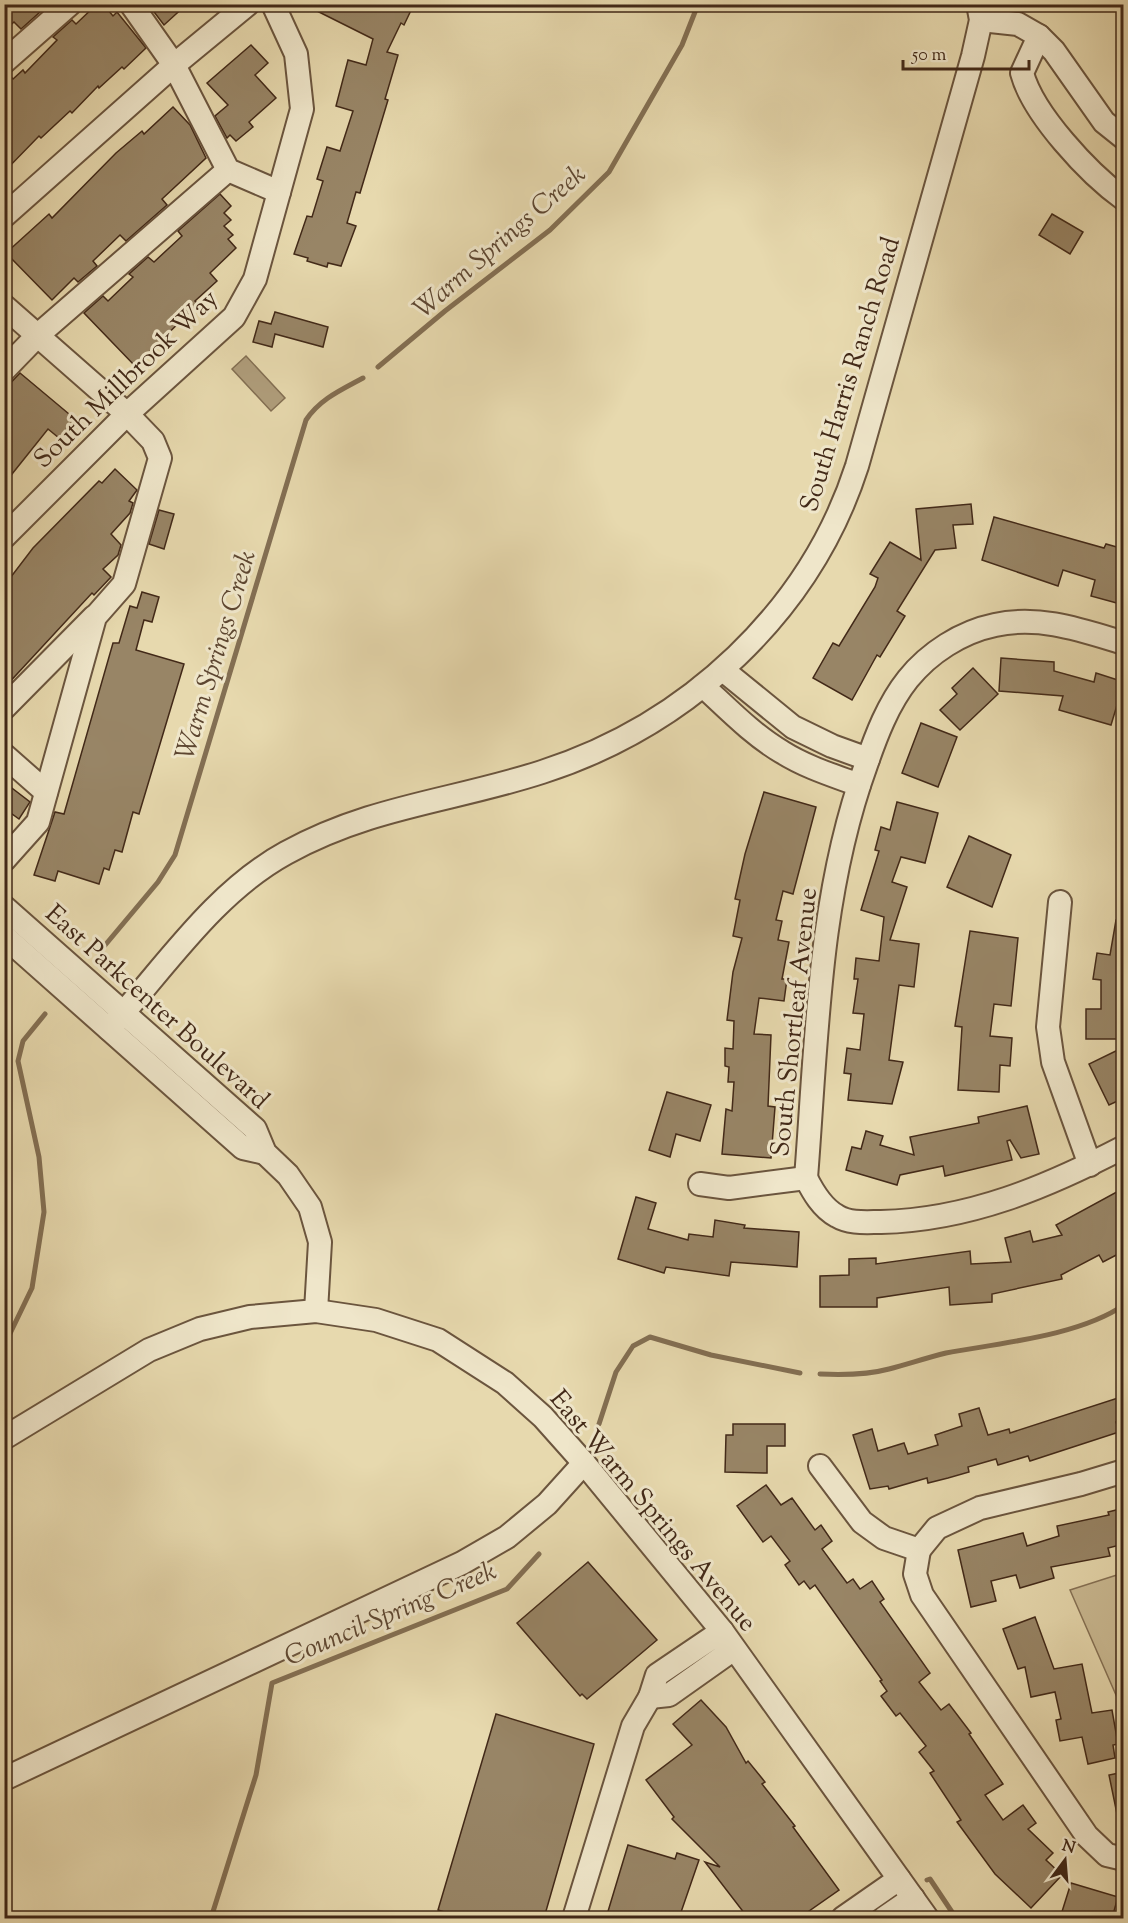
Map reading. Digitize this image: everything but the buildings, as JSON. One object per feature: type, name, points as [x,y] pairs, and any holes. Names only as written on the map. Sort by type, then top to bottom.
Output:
[{"type":"street","points":[[4,62],[70,4]]},
{"type":"street","points":[[131,4],[174,65],[228,170],[279,192]]},
{"type":"street","points":[[4,216],[174,65],[248,4]]},
{"type":"street","name":"South Millbrook Way","points":[[4,537],[127,414],[234,317],[255,279],[302,109],[296,54],[273,4]]},
{"type":"street","points":[[980,12],[1018,24],[1039,36],[1054,51],[1104,122],[1124,138]]},
{"type":"street","name":"South Harris Ranch Road","points":[[116,1021],[204,921],[238,887],[284,854],[330,831],[376,814],[541,773],[595,753],[635,732],[703,686],[723,670],[784,605],[829,537],[846,500],[980,12]]},
{"type":"street","points":[[1039,36],[1022,73],[1025,84],[1060,137],[1106,186],[1124,200]]},
{"type":"street","points":[[4,370],[38,335],[228,170]]},
{"type":"street","points":[[4,306],[127,414],[153,441],[160,458],[124,584],[95,617],[4,708]]},
{"type":"street","points":[[4,860],[38,822],[95,617]]},
{"type":"street","name":"South Shortleaf Avenue","points":[[806,1178],[822,966],[842,848],[868,759],[896,695],[909,678],[936,652],[972,632],[1014,621],[1036,621],[1071,627],[1124,643]]},
{"type":"street","points":[[723,670],[793,727],[832,746],[868,759]]},
{"type":"street","points":[[703,686],[759,736],[781,752],[819,771],[859,785]]},
{"type":"street","points":[[4,755],[46,792]]},
{"type":"street","points":[[1060,902],[1048,1027],[1053,1062],[1090,1165]]},
{"type":"street","name":"East Parkcenter Boulevard","points":[[4,907],[116,1021]]},
{"type":"street","name":"East Parkcenter Boulevard","points":[[4,936],[255,1129],[265,1153],[288,1175],[310,1207],[320,1242],[316,1311]]},
{"type":"street","points":[[700,1184],[729,1188],[806,1178],[818,1200],[837,1217],[856,1222],[892,1221],[942,1215],[991,1204],[1046,1186],[1124,1147]]},
{"type":"street","name":"East Warm Springs Avenue","points":[[4,1438],[149,1350],[200,1329],[250,1317],[316,1311],[376,1320],[438,1340],[505,1383],[543,1417],[584,1463],[728,1640],[927,1918]]},
{"type":"street","points":[[4,1779],[471,1558],[507,1537],[547,1504],[584,1463]]},
{"type":"street","points":[[820,1466],[862,1522],[884,1538],[919,1550]]},
{"type":"street","points":[[1124,1470],[1081,1484],[980,1508],[937,1528],[919,1550],[915,1574],[922,1594],[1087,1836],[1107,1854],[1124,1859]]},
{"type":"street","points":[[574,1918],[633,1726],[650,1697],[657,1676],[728,1640]]},
{"type":"street","points":[[843,1918],[899,1879]]},
{"type":"street","points":[[884,1918],[913,1899]]},
{"type":"shaded area","points":[[246,356],[285,398],[271,411],[232,369]]},
{"type":"shaded area","points":[[1124,1573],[1123,1711],[1070,1590]]},
{"type":"waterway","name":"Warm Springs Creek","points":[[378,367],[445,311],[550,230],[609,172],[682,45],[695,12],[694,4]]},
{"type":"waterway","name":"Warm Springs Creek","points":[[101,950],[158,882],[175,855],[306,420],[324,401],[363,378]]},
{"type":"waterway","points":[[4,1346],[32,1288],[44,1212],[39,1157],[18,1061],[23,1041],[45,1014]]},
{"type":"waterway","name":"Council Spring Creek","points":[[820,1374],[872,1372],[946,1353],[1038,1337],[1085,1324],[1106,1316],[1124,1305]]},
{"type":"waterway","name":"Council Spring Creek","points":[[599,1424],[616,1372],[633,1346],[650,1337],[711,1355],[800,1373]]},
{"type":"waterway","name":"Council Spring Creek","points":[[211,1918],[256,1775],[272,1683],[507,1589],[539,1554]]},
{"type":"waterway","points":[[927,1880],[930,1879],[956,1918]]}]
